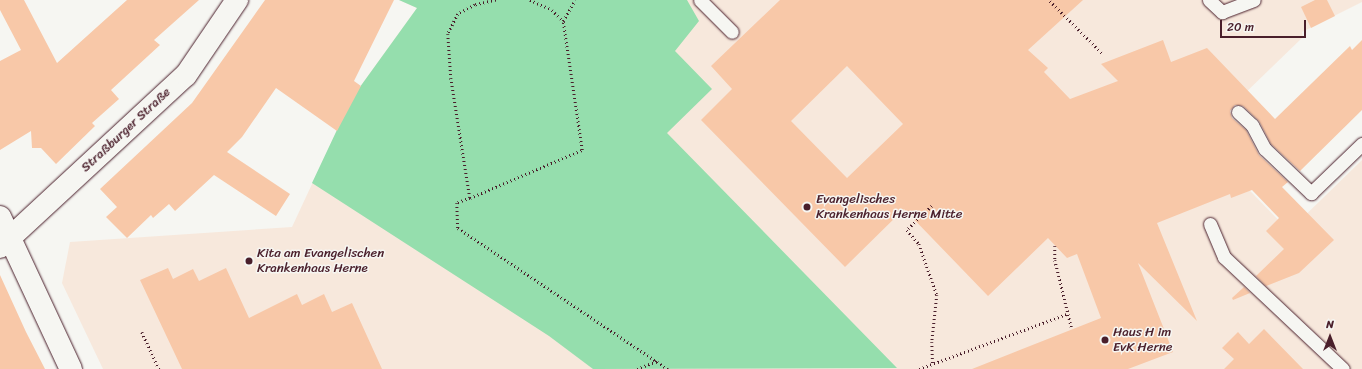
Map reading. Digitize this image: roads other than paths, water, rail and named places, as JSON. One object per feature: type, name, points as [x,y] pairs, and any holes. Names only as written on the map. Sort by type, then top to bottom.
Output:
[{"type":"street","name":"Straßburger Straße","points":[[5,242],[186,75],[237,0]]},
{"type":"street","points":[[0,217],[5,242],[71,369]]},
{"type":"lane","points":[[700,0],[732,32]]},
{"type":"lane","points":[[1209,0],[1222,12],[1254,0]]},
{"type":"lane","points":[[1238,112],[1252,125],[1265,149],[1312,193],[1362,144]]},
{"type":"lane","points":[[1210,224],[1224,256],[1343,369]]},
{"type":"place","name":"Evangelisches Krankenhaus Herne Mitte","points":[[807,207]]},
{"type":"place","name":"Kita am Evangelischen Krankenhaus Herne","points":[[249,261]]},
{"type":"place","name":"Haus H im EvK Herne","points":[[1105,340]]}]
